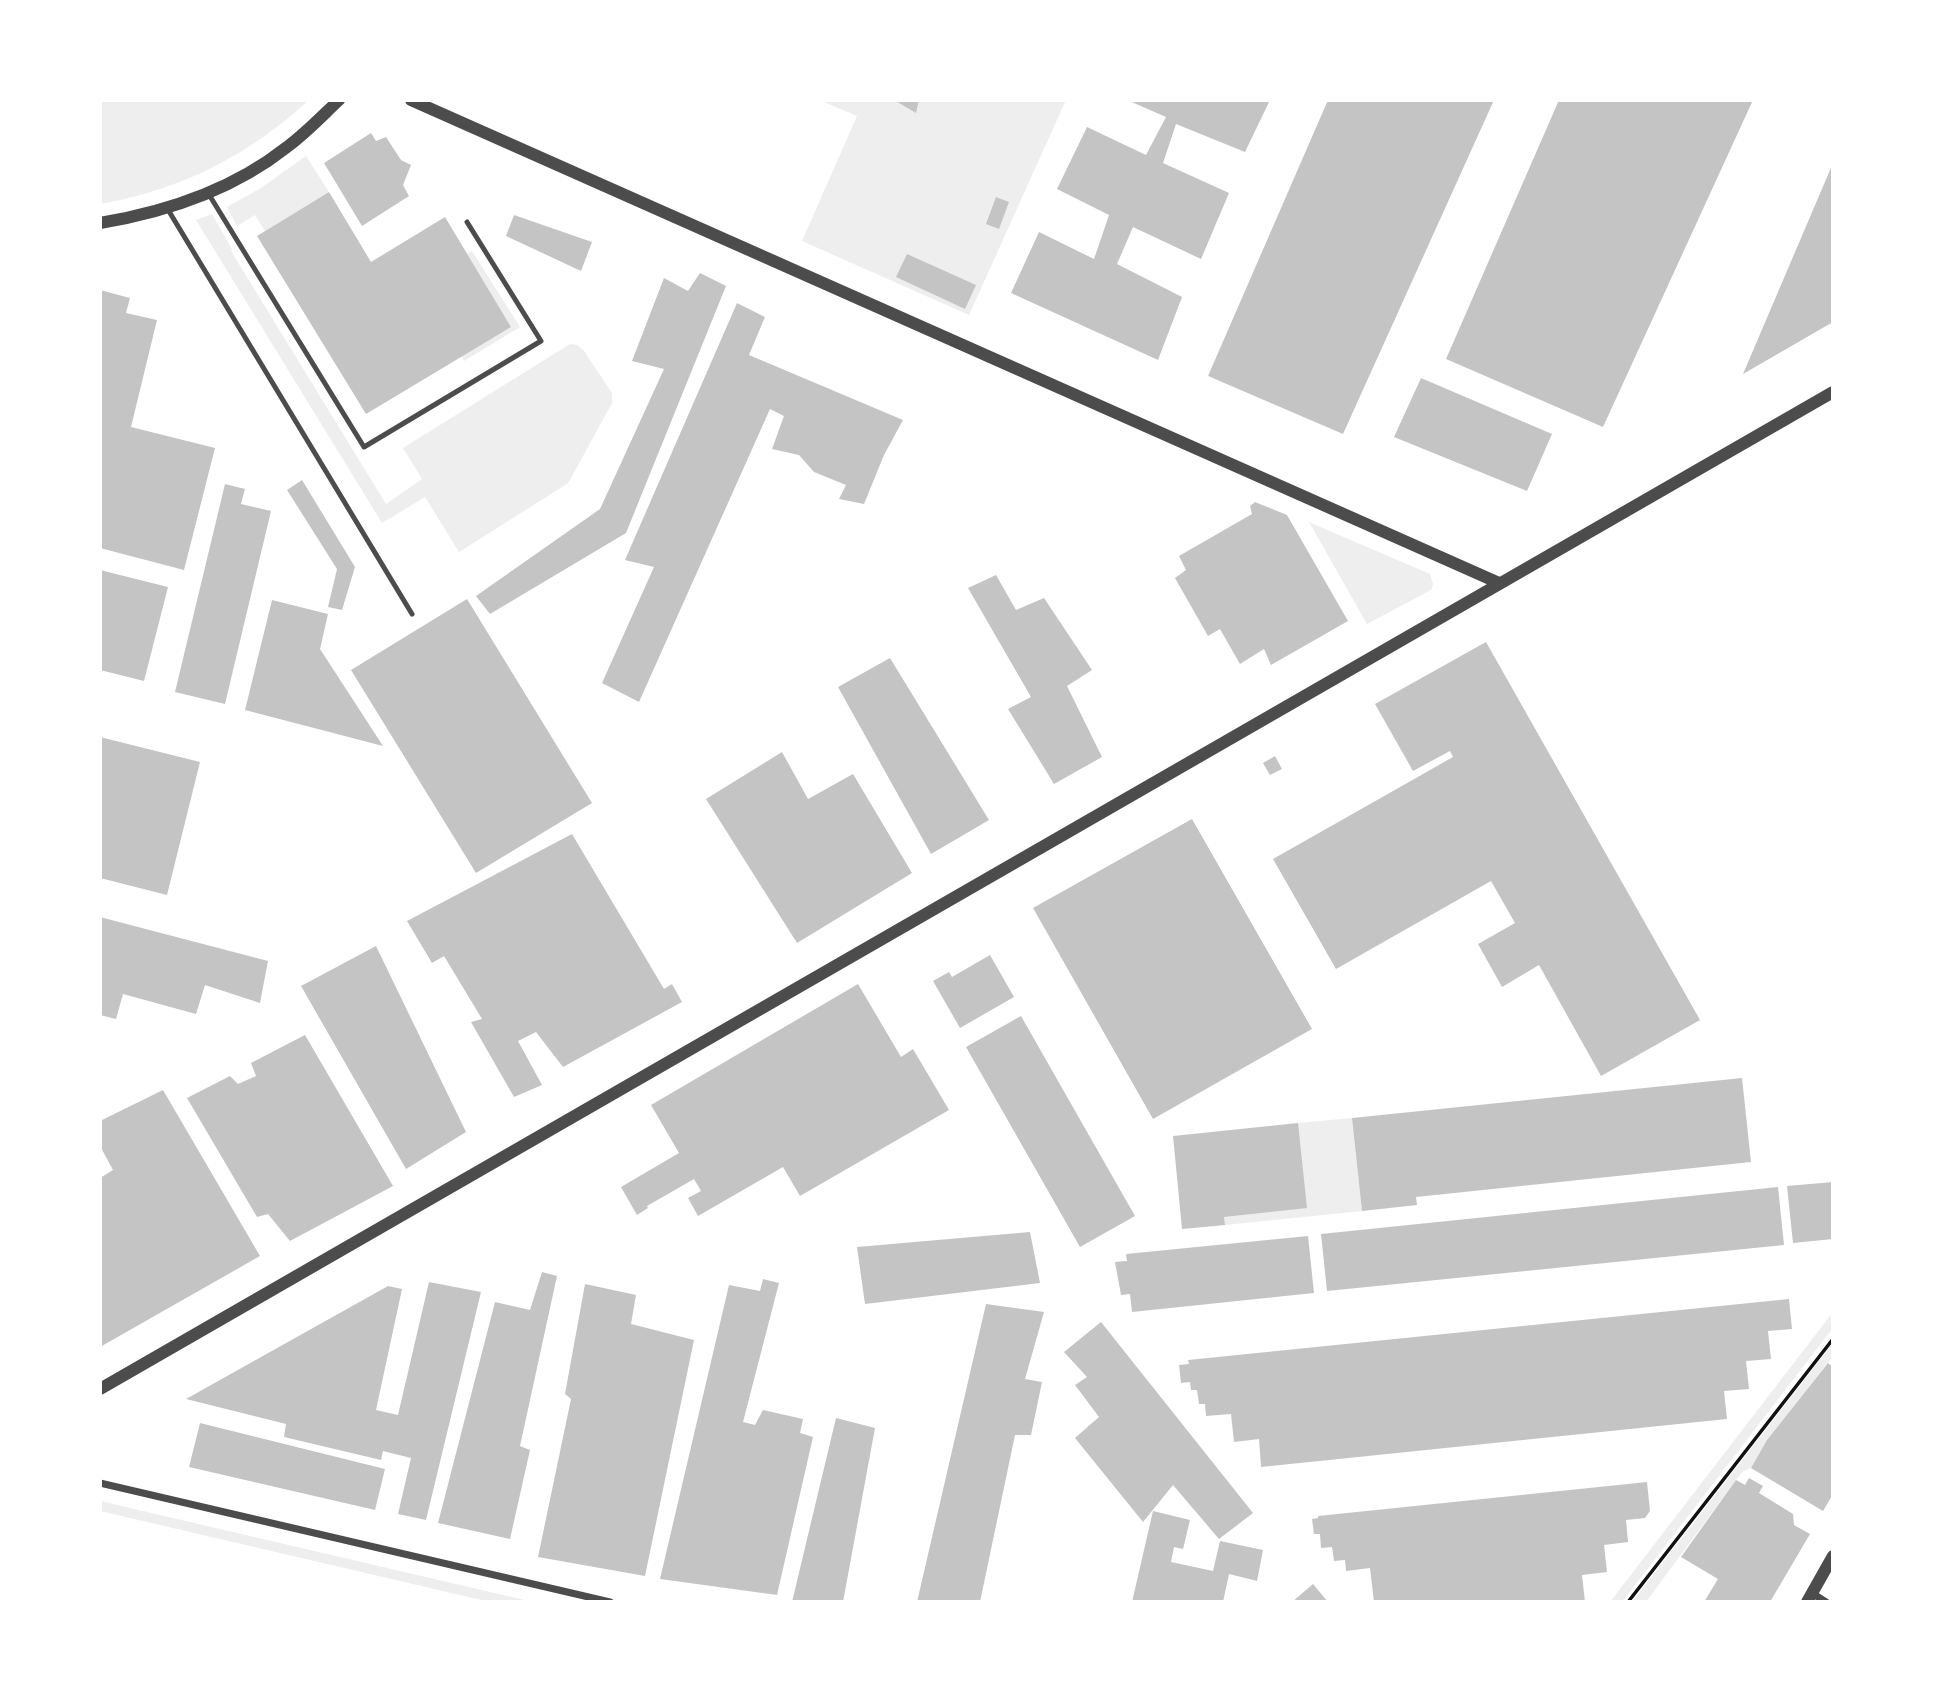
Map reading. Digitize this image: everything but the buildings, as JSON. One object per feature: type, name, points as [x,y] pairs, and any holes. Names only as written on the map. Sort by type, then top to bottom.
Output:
[{"type":"street","points":[[100,223],[167,208],[208,193],[246,174],[286,148],[339,100]]},
{"type":"street","points":[[411,100],[1499,583]]},
{"type":"street","points":[[100,1389],[1833,391]]},
{"type":"street","points":[[100,1483],[610,1602]]},
{"type":"street","points":[[1826,1602],[1809,1597],[1833,1556]]},
{"type":"lane","points":[[208,193],[364,447],[541,341],[467,222]]},
{"type":"lane","points":[[167,208],[412,614]]},
{"type":"path","points":[[1628,1602],[1833,1339]]},
{"type":"shaded area","points":[[100,100],[309,100],[262,137],[212,167],[158,190],[100,204]]},
{"type":"shaded area","points":[[819,100],[1066,100],[969,315],[802,241],[857,116]]},
{"type":"shaded area","points":[[306,156],[329,192],[265,231],[255,215],[237,226],[227,207],[261,188]]},
{"type":"shaded area","points":[[212,214],[231,251],[386,504],[422,479],[403,448],[570,344],[577,345],[584,351],[612,393],[612,403],[567,484],[459,552],[425,497],[382,523],[196,220]]},
{"type":"shaded area","points":[[472,251],[520,327],[464,361],[462,356],[511,327],[467,254]]},
{"type":"shaded area","points":[[1309,522],[1430,574],[1433,584],[1431,590],[1367,624]]},
{"type":"shaded area","points":[[1352,1118],[1362,1211],[1225,1225],[1224,1217],[1298,1123]]},
{"type":"shaded area","points":[[1833,1312],[1833,1328],[1622,1602],[1610,1602]]},
{"type":"shaded area","points":[[1833,1343],[1833,1356],[1767,1440],[1751,1468],[1742,1472],[1646,1602],[1632,1602]]},
{"type":"shaded area","points":[[100,1501],[533,1602],[490,1602],[100,1511]]}]
